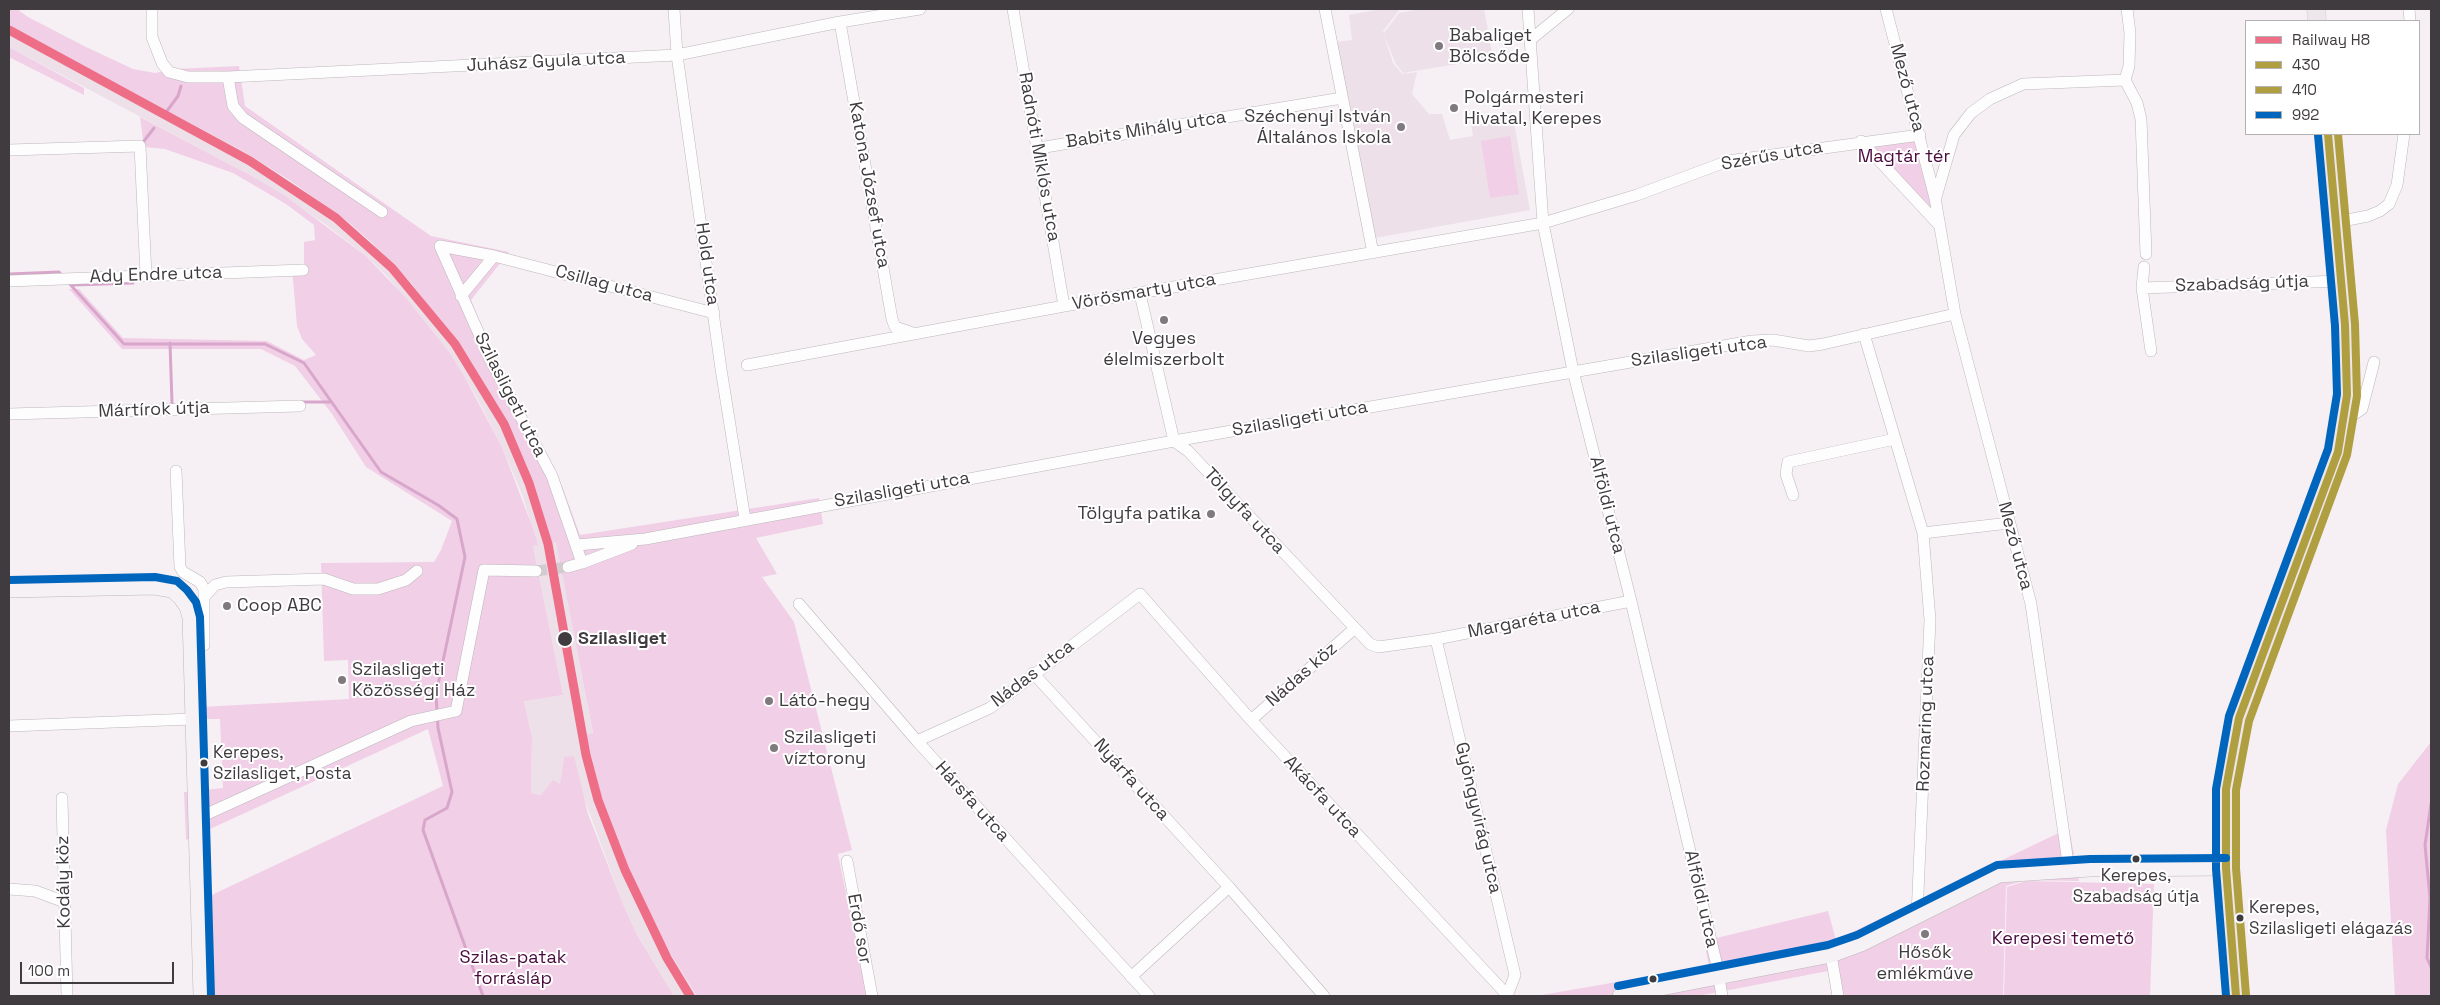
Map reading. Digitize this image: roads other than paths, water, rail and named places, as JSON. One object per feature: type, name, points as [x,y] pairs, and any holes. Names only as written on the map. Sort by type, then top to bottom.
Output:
[{"type":"main road","points":[[2236,996],[2226,868],[2226,789],[2239,718],[2338,452],[2344,421],[2347,360],[2328,135]]},
{"type":"street","name":"Juhász Gyula utca","points":[[152,9],[152,37],[162,63],[169,72],[188,77],[228,77],[678,55],[840,22],[920,9]]},
{"type":"street","name":"Hold utca","points":[[674,9],[678,55],[745,519]]},
{"type":"street","name":"Radnóti Miklós utca","points":[[1013,9],[1039,148],[1064,306]]},
{"type":"street","points":[[1325,9],[1373,253]]},
{"type":"street","name":"Alföldi utca","points":[[1528,9],[1543,223],[1573,371],[1631,601],[1722,996]]},
{"type":"street","points":[[1530,40],[1568,9]]},
{"type":"street","name":"Mező utca","points":[[1886,9],[1935,198],[1955,314],[2031,604],[2069,870]]},
{"type":"street","points":[[2127,9],[2130,33],[2130,58],[2125,80],[2137,103],[2140,119],[2146,254]]},
{"type":"street","name":"Katona József utca","points":[[840,22],[892,319],[895,326],[902,331],[914,333]]},
{"type":"street","points":[[228,77],[233,106],[243,118],[382,212]]},
{"type":"street","points":[[1935,198],[1954,135],[1971,113],[1990,99],[2023,84],[2125,80]]},
{"type":"street","name":"Babits Mihály utca","points":[[1039,148],[1342,98]]},
{"type":"street","name":"Szérűs utca","points":[[1543,223],[1636,195],[1728,162],[1861,141],[1920,135]]},
{"type":"street","points":[[2336,222],[2368,216],[2380,211],[2389,204],[2397,185],[2404,135]]},
{"type":"street","points":[[1861,141],[1940,226]]},
{"type":"street","points":[[9,150],[140,146],[146,276]]},
{"type":"street","name":"Vörösmarty utca","points":[[746,364],[1064,306],[1543,223]]},
{"type":"street","name":"Csillag utca","points":[[440,246],[494,256],[714,313]]},
{"type":"street","name":"Szilasligeti utca","points":[[440,246],[491,361],[552,476],[582,563]]},
{"type":"street","points":[[461,296],[494,256]]},
{"type":"street","points":[[2144,267],[2142,288],[2151,351]]},
{"type":"street","name":"Ady Endre utca","points":[[9,281],[303,270]]},
{"type":"street","name":"Szabadság útja","points":[[2142,288],[2341,281]]},
{"type":"street","points":[[1140,294],[1174,441]]},
{"type":"street","name":"Szilasligeti utca","points":[[577,545],[645,539],[1174,441],[1752,340],[1773,340],[1809,346],[1955,314]]},
{"type":"street","name":"Rozmaring utca","points":[[1864,334],[1923,533],[1930,620],[1917,916]]},
{"type":"street","points":[[2344,421],[2362,409],[2374,362]]},
{"type":"street","name":"Mártírok útja","points":[[9,414],[300,406]]},
{"type":"street","points":[[1793,495],[1786,474],[1788,462],[1895,439]]},
{"type":"street","name":"Tölgyfa utca","points":[[1174,441],[1188,451],[1370,644],[1378,647],[1436,639]]},
{"type":"street","points":[[176,471],[178,562],[183,572],[200,582],[204,589],[204,644],[191,651]]},
{"type":"street","points":[[1923,533],[2009,522]]},
{"type":"street","name":"Szilasligeti utca","points":[[568,567],[645,539]]},
{"type":"street","points":[[196,819],[411,721],[443,712],[456,711],[484,570],[536,571]]},
{"type":"street","points":[[204,597],[215,585],[226,582],[324,579],[353,589],[378,589],[406,580],[417,571]]},
{"type":"street","points":[[9,590],[154,587],[172,590],[180,597],[190,617],[202,996]]},
{"type":"street","name":"Nádas utca","points":[[917,741],[990,708],[1033,673],[1140,594]]},
{"type":"street","name":"Akácfa utca","points":[[1140,594],[1251,720],[1507,996]]},
{"type":"street","name":"Margaréta utca","points":[[1436,639],[1631,601]]},
{"type":"street","name":"Hársfa utca","points":[[798,604],[917,741],[1149,996]]},
{"type":"street","name":"Nádas köz","points":[[1251,720],[1354,629]]},
{"type":"street","name":"Gyöngyvirág utca","points":[[1436,639],[1515,976],[1507,996]]},
{"type":"street","name":"Nyárfa utca","points":[[1033,673],[1229,887],[1324,996]]},
{"type":"street","points":[[9,726],[193,719]]},
{"type":"street","name":"Kodály köz","points":[[62,798],[67,996]]},
{"type":"street","name":"Erdő sor","points":[[847,861],[872,996]]},
{"type":"street","points":[[1620,996],[1831,955],[1861,944],[2000,875],[2069,870],[2226,868]]},
{"type":"street","points":[[1131,977],[1229,887]]},
{"type":"street","points":[[9,889],[36,891],[64,902]]},
{"type":"street","points":[[1831,955],[1838,996]]},
{"type":"waterway","points":[[167,111],[178,96],[181,86]]},
{"type":"waterway","points":[[144,141],[154,128]]},
{"type":"waterway","points":[[9,274],[59,272],[62,275]]},
{"type":"waterway","points":[[68,282],[124,344],[265,344],[304,363],[381,472],[438,505],[457,519],[465,557],[436,694],[438,728],[452,792],[447,808],[425,820],[423,830],[483,996]]},
{"type":"waterway","points":[[73,287],[73,285],[133,283]]},
{"type":"waterway","points":[[169,406],[172,403],[170,343]]},
{"type":"waterway","points":[[301,402],[330,402]]},
{"type":"waterway","points":[[2431,804],[2425,845],[2430,898],[2427,958],[2431,967]]},
{"type":"tunnel","points":[[536,571],[568,567]]},
{"type":"rail line","name":"H8","points":[[9,30],[250,161],[336,218],[392,268],[455,344],[504,424],[529,483],[548,544],[586,755],[598,800],[625,870],[667,958],[690,996]]},
{"type":"place","name":"Babaliget Bölcsőde","points":[[1439,46]]},
{"type":"place","name":"Polgármesteri Hivatal, Kerepes","points":[[1454,108]]},
{"type":"place","name":"Széchenyi István Általános Iskola","points":[[1401,127]]},
{"type":"place","name":"Vegyes élelmiszerbolt","points":[[1164,320]]},
{"type":"place","name":"Tölgyfa patika","points":[[1211,514]]},
{"type":"place","name":"Coop ABC","points":[[227,606]]},
{"type":"place","name":"Szilasliget","points":[[565,639]]},
{"type":"place","name":"Szilasligeti Közösségi Ház","points":[[342,680]]},
{"type":"place","name":"Látó-hegy","points":[[769,701]]},
{"type":"place","name":"Szilasligeti víztorony","points":[[774,748]]},
{"type":"place","name":"Kerepes, Szilasliget, Posta","points":[[204,763]]},
{"type":"place","name":"Kerepes, Szabadság útja","points":[[2136,859]]},
{"type":"place","name":"Kerepes, Szilasligeti elágazás","points":[[2240,918]]},
{"type":"place","name":"Hősők emlékműve","points":[[1925,934]]},
{"type":"park label","name":"Magtár tér","points":[[1904,157]]},
{"type":"park label","name":"Kerepesi temető","points":[[2063,939]]},
{"type":"park label","name":"Szilas-patak forrásláp","points":[[513,968]]}]
